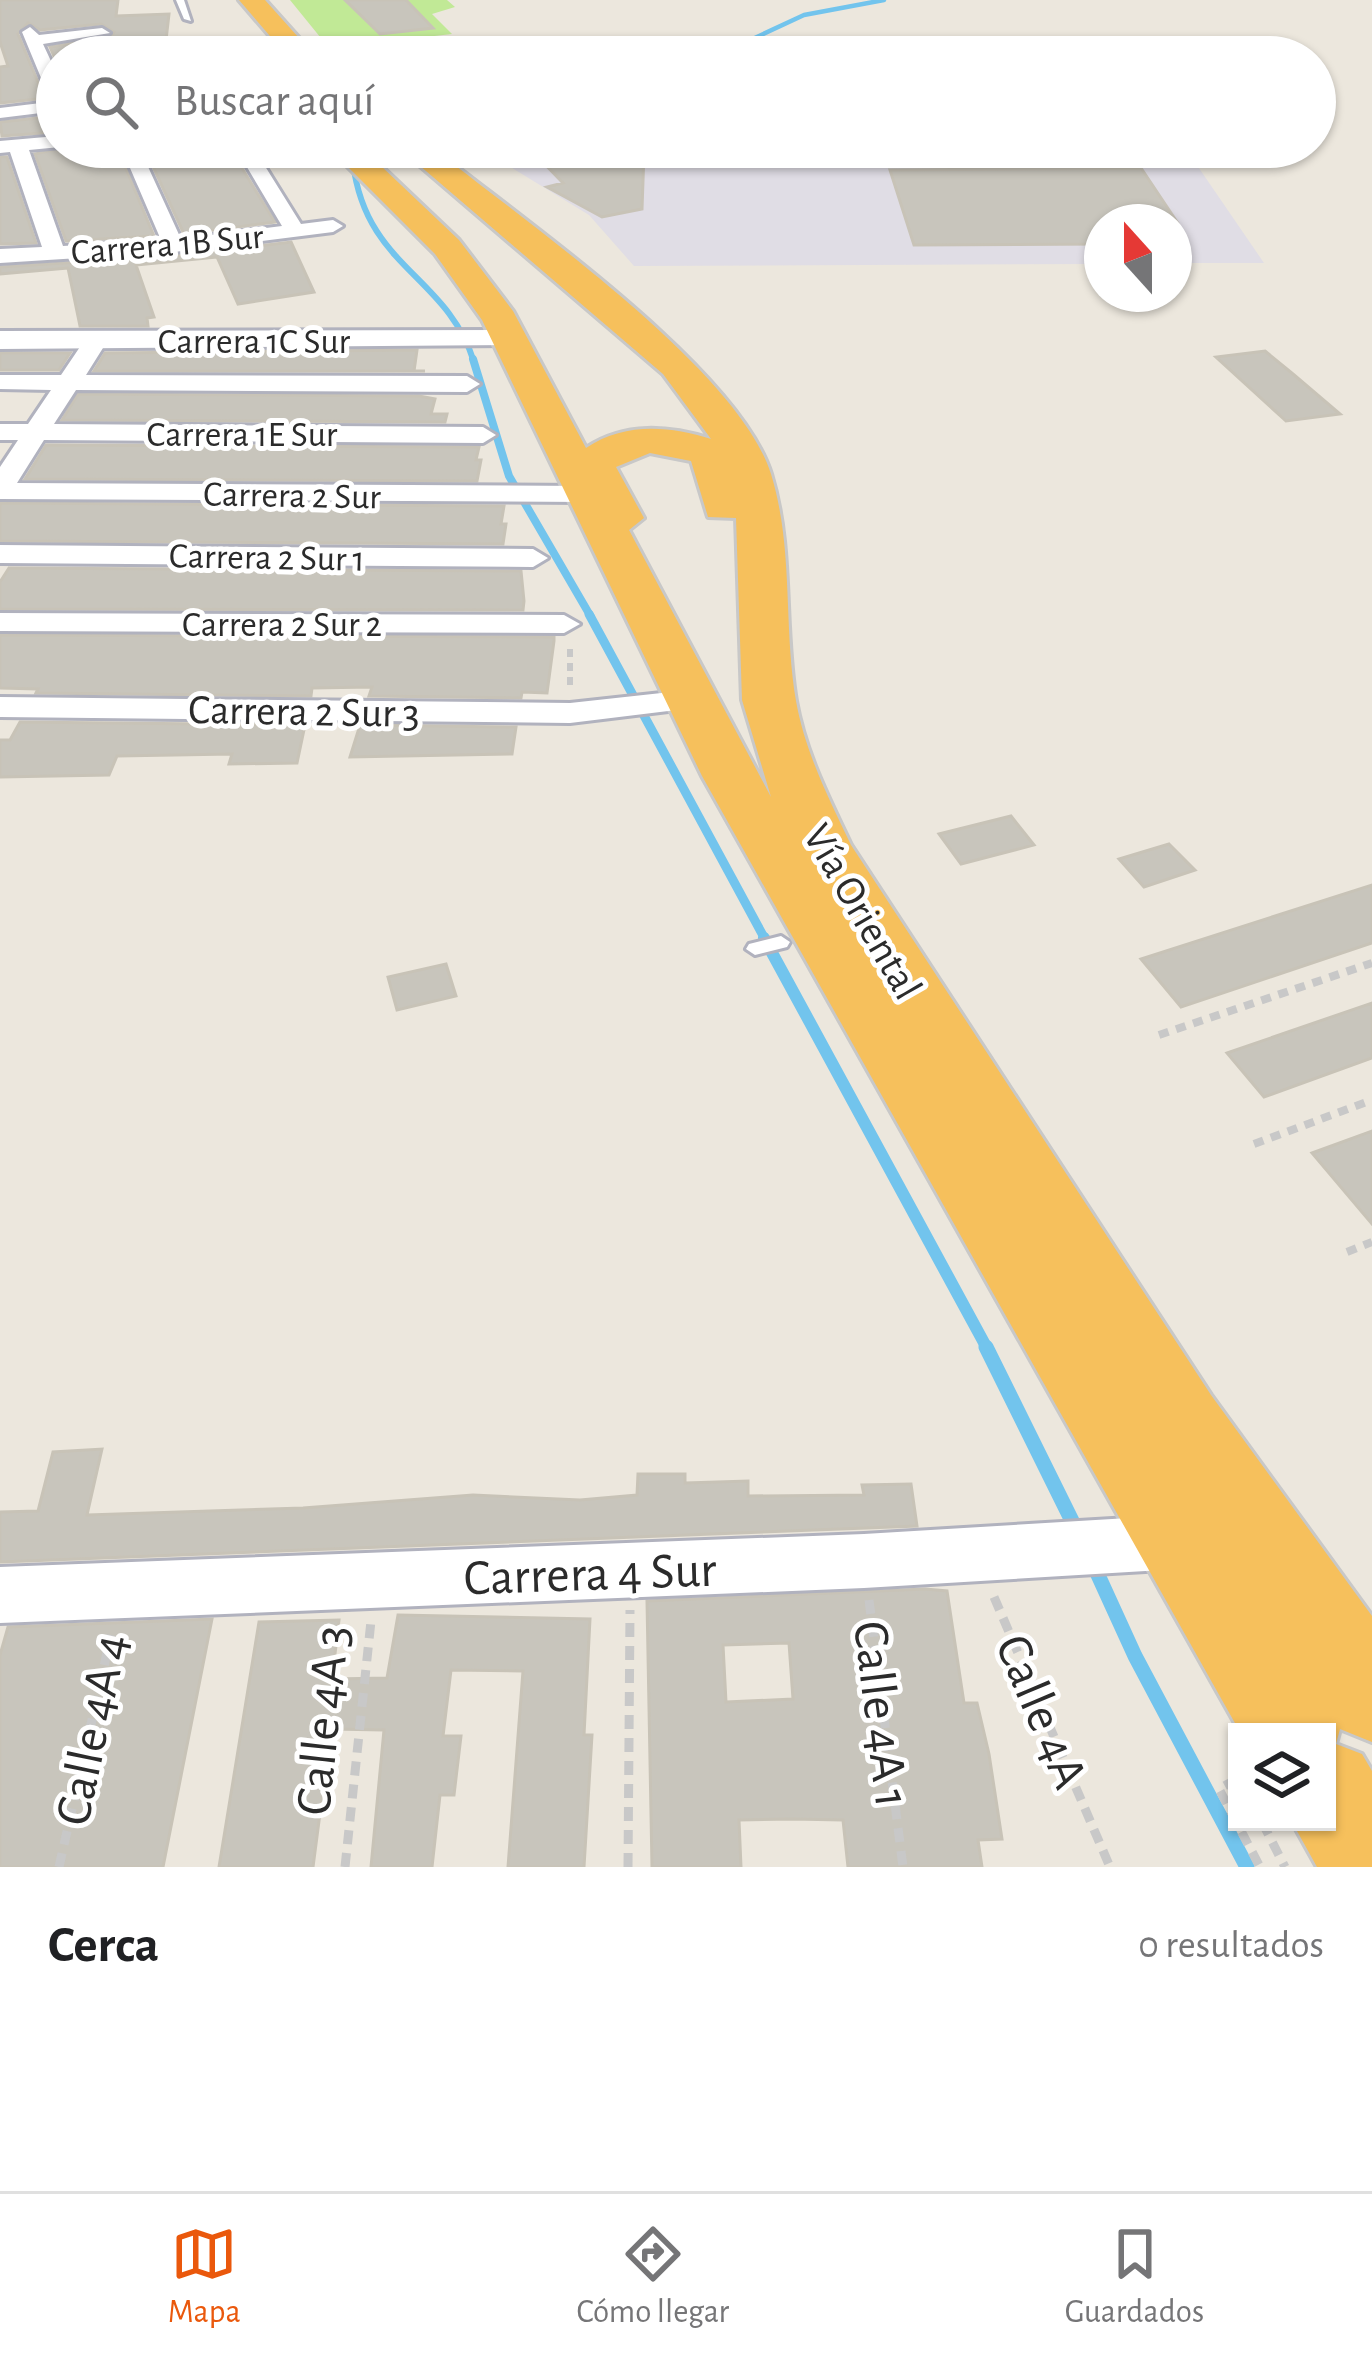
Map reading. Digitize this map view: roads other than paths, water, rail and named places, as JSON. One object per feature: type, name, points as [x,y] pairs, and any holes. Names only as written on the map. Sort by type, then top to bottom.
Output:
[{"type":"highway","points":[[251,0],[288,36]]},
{"type":"highway","points":[[195,10],[217,36]]},
{"type":"highway","name":"Vía Oriental","points":[[366,168],[447,247],[500,320],[487,353],[594,512],[672,703],[819,934],[1288,1723]]},
{"type":"highway","name":"Vía Oriental","points":[[439,168],[651,343],[704,396],[727,427],[748,469],[763,534],[769,700],[786,766],[823,848],[1182,1422],[1372,1695]]},
{"type":"highway","points":[[487,353],[543,369],[563,409],[601,419],[654,410],[670,393],[639,350],[651,343]]},
{"type":"highway","points":[[594,512],[622,520],[593,465],[612,449],[653,440],[685,443],[712,454],[729,528],[763,534]]},
{"type":"highway","points":[[1336,1804],[1372,1864]]},
{"type":"street","points":[[36,41],[32,36],[102,33]]},
{"type":"street","points":[[10,111],[12,90]]},
{"type":"street","points":[[9,147],[56,253]]},
{"type":"street","points":[[139,168],[174,246]]},
{"type":"street","points":[[257,168],[295,231]]},
{"type":"street","name":"Carrera 1B Sur","points":[[0,256],[174,246],[333,226]]},
{"type":"street","name":"Carrera 1C Sur","points":[[0,340],[487,353]]},
{"type":"street","points":[[0,490],[96,340]]},
{"type":"street","points":[[0,382],[68,383],[487,353]]},
{"type":"street","name":"Carrera 1E Sur","points":[[0,431],[483,435]]},
{"type":"street","name":"Carrera 2 Sur","points":[[0,490],[594,512]]},
{"type":"street","name":"Carrera 2 Sur 1","points":[[0,554],[533,558]]},
{"type":"street","name":"Carrera 2 Sur 2","points":[[0,622],[564,624]]},
{"type":"street","name":"Carrera 2 Sur 3","points":[[0,706],[609,712],[672,703]]},
{"type":"street","name":"Carrera 4 Sur","points":[[0,1595],[864,1561],[1179,1542]]},
{"type":"lane","points":[[181,0],[195,10]]},
{"type":"lane","points":[[755,949],[782,942]]},
{"type":"waterway","points":[[759,36],[804,15],[884,0]]},
{"type":"waterway","points":[[354,168],[374,226],[446,309],[474,361]]},
{"type":"waterway","points":[[474,361],[509,476],[591,617]]},
{"type":"waterway","points":[[589,614],[766,941]]},
{"type":"waterway","points":[[764,938],[988,1350]]},
{"type":"waterway","points":[[986,1347],[1077,1531]]},
{"type":"waterway","points":[[1093,1564],[1135,1656],[1247,1867]]}]
